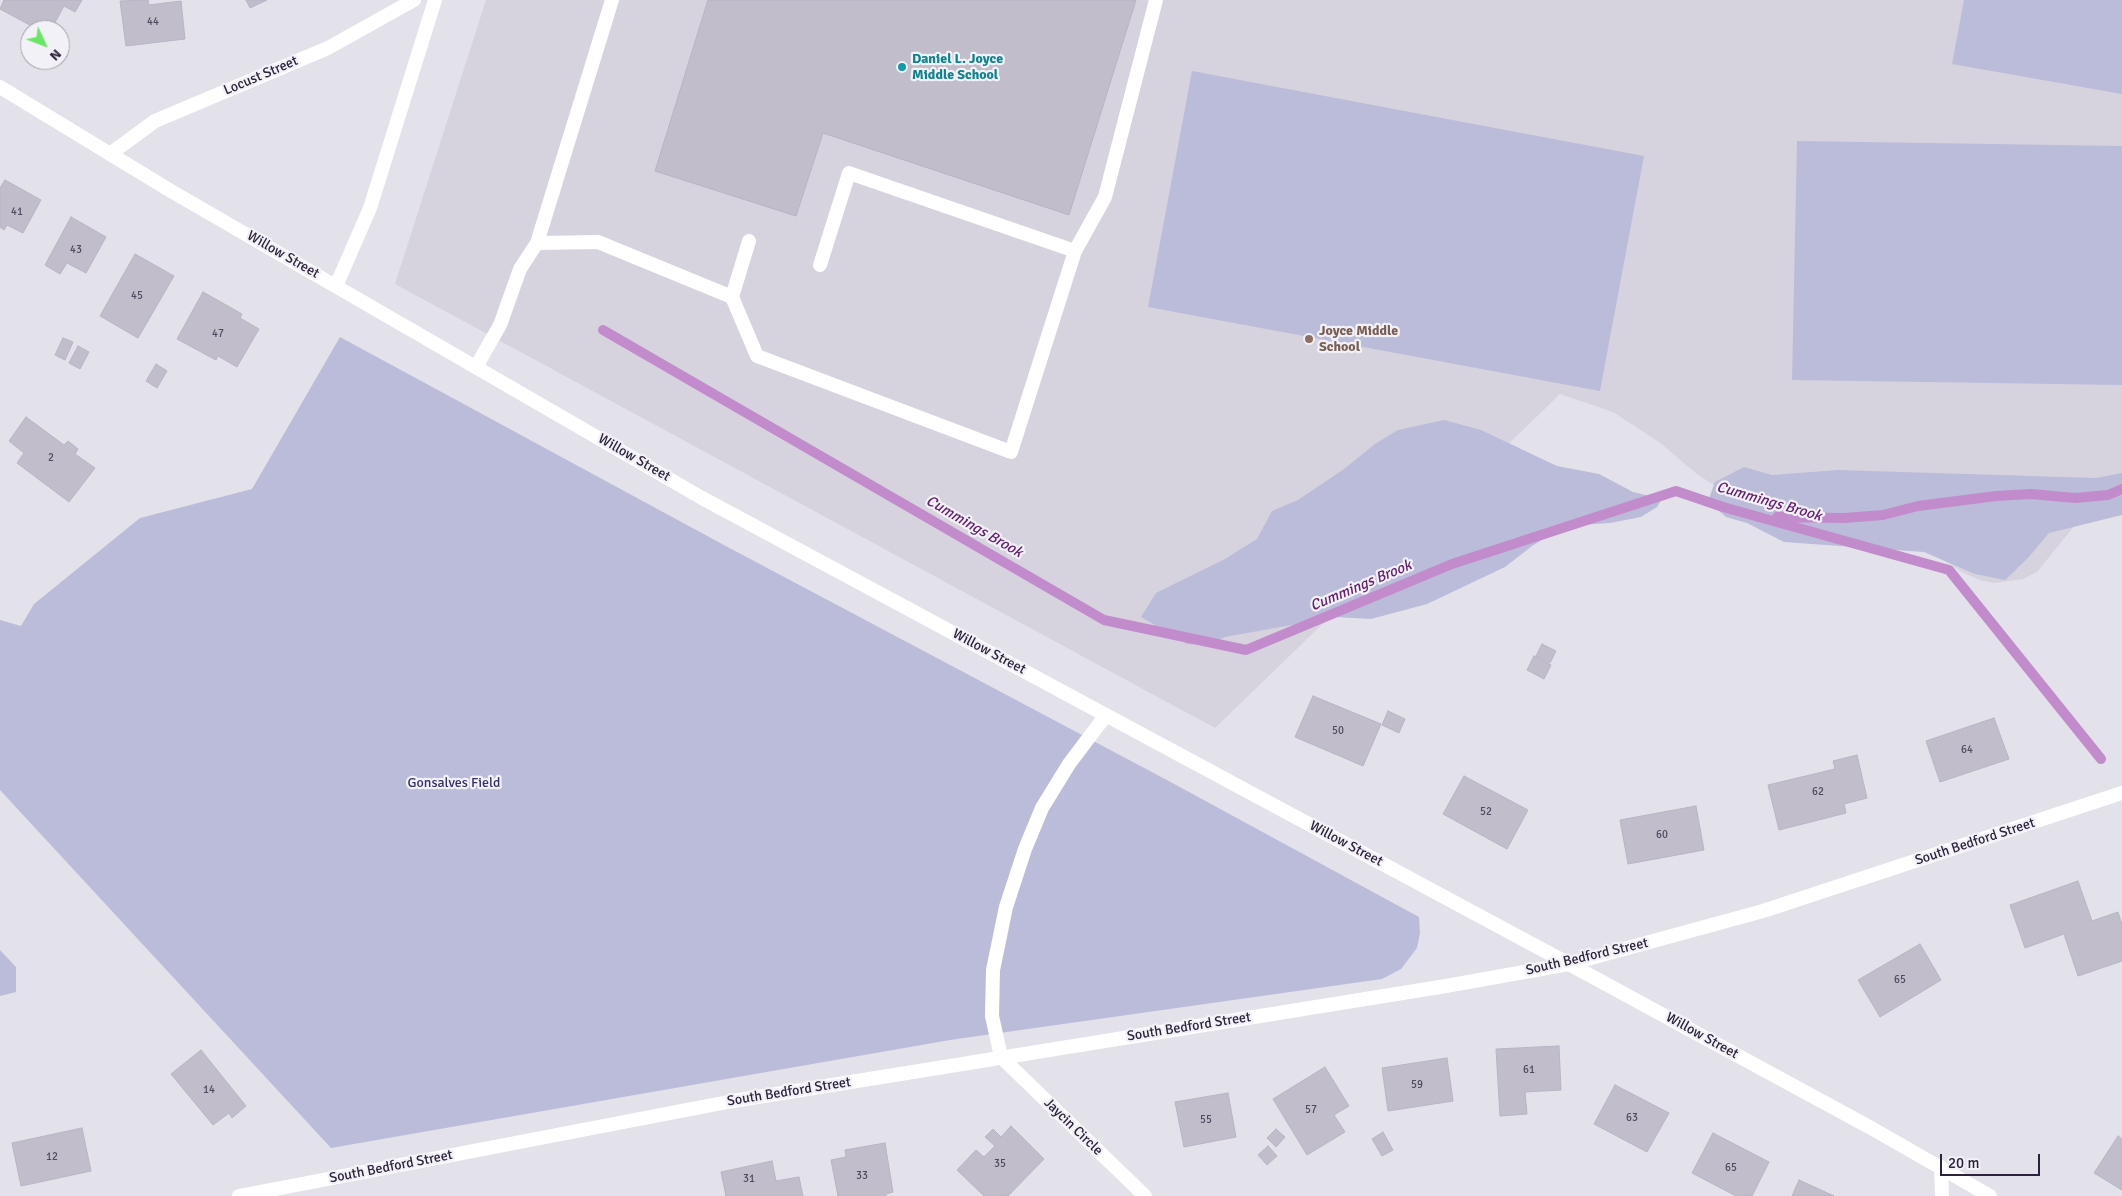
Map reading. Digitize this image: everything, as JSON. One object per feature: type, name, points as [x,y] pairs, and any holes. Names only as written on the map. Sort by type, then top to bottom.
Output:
[{"type":"street","name":"Locust Street","points":[[110,154],[155,121],[328,48],[414,0]]},
{"type":"street","points":[[336,286],[370,208],[435,0]]},
{"type":"street","points":[[476,367],[500,325],[520,269],[537,243],[612,0]]},
{"type":"street","points":[[749,241],[732,297],[757,356],[1011,452],[1075,251],[1105,197],[1156,0]]},
{"type":"street","name":"Willow Street","points":[[0,87],[110,154],[702,498],[1570,964],[1990,1196]]},
{"type":"street","points":[[820,265],[849,173],[1075,251]]},
{"type":"street","points":[[537,243],[598,242],[732,297]]},
{"type":"street","points":[[1001,1057],[992,1016],[993,970],[1006,907],[1025,849],[1042,808],[1069,764],[1106,715]]},
{"type":"street","name":"South Bedford Street","points":[[239,1196],[733,1101],[1446,986],[1570,964],[1763,911],[2122,793]]},
{"type":"street","name":"Jaycin Circle","points":[[1001,1057],[1145,1196]]},
{"type":"street","points":[[1940,1167],[1942,1196]]},
{"type":"shaded area","name":"Joyce Middle School","points":[[486,0],[2122,0],[2122,477],[2088,509],[2037,572],[2023,579],[1994,583],[1980,580],[1964,573],[1911,540],[1723,491],[1698,475],[1659,442],[1613,412],[1560,394],[1215,728],[395,284]]},
{"type":"green space","points":[[1964,0],[2122,0],[2122,94],[1952,64]]},
{"type":"green space","points":[[1192,71],[1644,156],[1600,391],[1148,307]]},
{"type":"green space","points":[[1797,141],[2122,146],[2122,385],[1792,380]]},
{"type":"green space","name":"Gonsalves Field","points":[[340,337],[1419,917],[1420,933],[1417,948],[1401,969],[1382,979],[950,1040],[331,1148],[0,790],[0,620],[21,626],[34,604],[140,518],[252,489]]},
{"type":"green space","points":[[1444,420],[1481,430],[1557,466],[1599,474],[1633,492],[1662,499],[1657,507],[1641,517],[1610,523],[1564,526],[1532,546],[1505,567],[1427,604],[1371,619],[1336,617],[1225,637],[1207,645],[1187,644],[1141,617],[1156,593],[1225,559],[1257,539],[1272,511],[1298,500],[1344,469],[1375,444],[1398,430]]},
{"type":"green space","points":[[1744,467],[1772,475],[1838,470],[2096,478],[2122,473],[2122,515],[2049,533],[2028,558],[2005,580],[1975,574],[1924,552],[1784,542],[1747,523],[1726,517],[1708,501],[1715,482]]},
{"type":"green space","points":[[0,950],[16,967],[16,992],[0,996]]},
{"type":"building","points":[[4,0],[82,0],[75,12],[64,6],[56,20],[20,20],[0,9]]},
{"type":"building","points":[[148,0],[149,5],[181,1],[185,39],[126,46],[120,1]]},
{"type":"building","points":[[246,0],[267,0],[250,8]]},
{"type":"building","name":"Daniel L. Joyce Middle School","points":[[708,0],[1136,0],[1069,215],[823,133],[796,216],[655,171]]},
{"type":"building","points":[[5,180],[41,200],[23,233],[7,225],[4,230],[0,227],[0,188]]},
{"type":"building","points":[[71,217],[106,237],[86,273],[67,263],[60,274],[45,265]]},
{"type":"building","points":[[135,254],[174,276],[138,338],[100,316]]},
{"type":"building","points":[[203,292],[242,314],[240,318],[259,329],[237,367],[218,356],[216,360],[177,339]]},
{"type":"building","points":[[63,338],[73,342],[65,360],[55,355]]},
{"type":"building","points":[[78,346],[89,352],[80,369],[69,363]]},
{"type":"building","points":[[156,364],[167,371],[157,388],[146,381]]},
{"type":"building","points":[[26,417],[64,445],[68,441],[78,449],[75,454],[95,468],[69,502],[17,463],[24,453],[9,441]]},
{"type":"building","points":[[1542,644],[1556,651],[1550,663],[1536,656]]},
{"type":"building","points":[[1534,656],[1551,665],[1544,679],[1527,670]]},
{"type":"building","points":[[1313,696],[1381,724],[1363,766],[1295,737]]},
{"type":"building","points":[[1388,711],[1405,719],[1399,733],[1382,725]]},
{"type":"building","points":[[1994,718],[2009,759],[1940,782],[1926,741]]},
{"type":"building","points":[[1857,755],[1867,798],[1844,804],[1846,813],[1779,830],[1768,785],[1835,769],[1833,761]]},
{"type":"building","points":[[1464,776],[1528,810],[1507,849],[1443,814]]},
{"type":"building","points":[[1696,806],[1704,850],[1628,864],[1620,820]]},
{"type":"building","points":[[2078,881],[2092,921],[2118,912],[2122,925],[2122,961],[2078,976],[2064,934],[2025,948],[2010,905]]},
{"type":"building","points":[[1920,944],[1941,980],[1880,1017],[1858,980]]},
{"type":"building","points":[[1559,1046],[1561,1090],[1525,1092],[1527,1114],[1500,1116],[1496,1049]]},
{"type":"building","points":[[201,1050],[246,1106],[232,1118],[229,1113],[213,1125],[171,1074]]},
{"type":"building","points":[[1447,1058],[1453,1101],[1388,1111],[1382,1068]]},
{"type":"building","points":[[1325,1067],[1349,1106],[1334,1115],[1345,1132],[1307,1155],[1273,1099]]},
{"type":"building","points":[[1615,1085],[1669,1113],[1647,1152],[1594,1124]]},
{"type":"building","points":[[1228,1093],[1236,1137],[1184,1147],[1175,1102]]},
{"type":"building","points":[[1011,1126],[1044,1159],[1008,1196],[984,1196],[957,1170],[976,1150],[984,1157],[995,1146],[985,1137],[993,1129],[1001,1137]]},
{"type":"building","points":[[82,1128],[91,1171],[21,1186],[12,1143]]},
{"type":"building","points":[[1276,1129],[1285,1137],[1276,1147],[1267,1138]]},
{"type":"building","points":[[1383,1132],[1393,1150],[1382,1156],[1372,1139]]},
{"type":"building","points":[[1713,1133],[1769,1162],[1752,1196],[1736,1196],[1692,1173]]},
{"type":"building","points":[[2118,1136],[2122,1139],[2122,1190],[2094,1173]]},
{"type":"building","points":[[885,1143],[893,1192],[886,1194],[886,1196],[838,1196],[831,1160],[846,1157],[845,1150]]},
{"type":"building","points":[[1268,1146],[1277,1156],[1267,1165],[1258,1155]]},
{"type":"building","points":[[772,1161],[776,1181],[799,1177],[803,1196],[726,1196],[721,1172]]},
{"type":"building","points":[[1799,1180],[1834,1196],[1792,1196]]},
{"type":"waterway","name":"Cummings Brook","points":[[603,330],[1104,620],[1246,650],[1452,564],[1676,491],[1723,507],[1949,570],[2101,759]]},
{"type":"waterway","points":[[1777,517],[1844,518],[1883,515],[1918,506],[1996,496],[2031,494],[2075,498],[2108,495],[2122,489]]},
{"type":"place","name":"Daniel L. Joyce Middle School","points":[[902,67]]},
{"type":"place","name":"Joyce Middle School","points":[[1309,339]]}]
